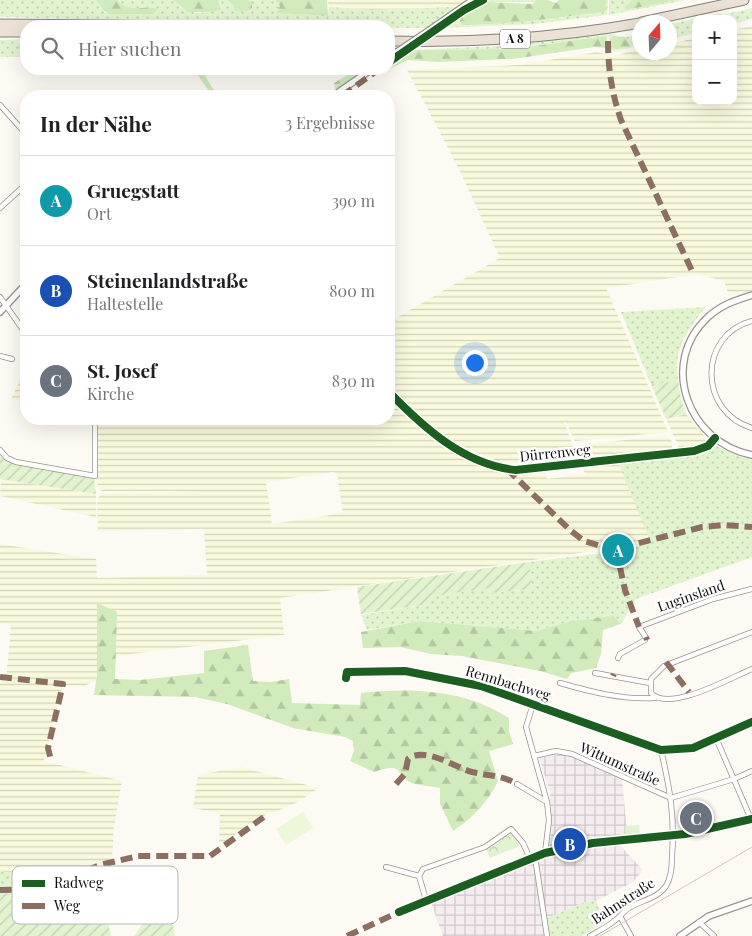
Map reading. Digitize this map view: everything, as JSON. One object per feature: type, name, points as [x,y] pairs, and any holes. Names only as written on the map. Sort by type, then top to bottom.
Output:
[{"type":"highway","name":"A 8","points":[[677,15],[744,0]]},
{"type":"highway","points":[[677,19],[752,2]]},
{"type":"highway","points":[[0,24],[20,24]]},
{"type":"highway","name":"A 8","points":[[395,41],[511,40],[562,35],[632,24]]},
{"type":"highway","name":"A 8","points":[[395,46],[510,44],[632,29]]},
{"type":"highway","points":[[0,32],[20,32]]},
{"type":"street","points":[[395,54],[473,0]]},
{"type":"street","points":[[342,90],[363,75]]},
{"type":"street","points":[[0,105],[20,127]]},
{"type":"street","points":[[0,208],[20,190]]},
{"type":"street","points":[[0,312],[20,291]]},
{"type":"street","points":[[752,295],[726,304],[708,317],[695,333],[684,362],[684,384],[688,405],[698,422],[715,438],[736,450],[752,454]]},
{"type":"street","points":[[0,297],[20,325]]},
{"type":"street","points":[[752,320],[739,326],[724,340],[715,355],[711,378],[714,395],[722,410],[735,420],[752,428]]},
{"type":"street","points":[[0,356],[12,359]]},
{"type":"street","name":"Dürrenweg","points":[[395,398],[425,427],[443,441],[461,452],[506,469],[516,470],[694,451],[708,446],[715,438]]},
{"type":"street","points":[[0,450],[7,458],[16,462],[95,476],[96,425]]},
{"type":"street","name":"Luginsland","points":[[618,658],[620,654],[645,640],[645,636],[639,627],[713,599],[752,589]]},
{"type":"street","points":[[655,698],[651,693],[650,683],[660,668],[752,632]]},
{"type":"street","points":[[560,683],[608,697],[655,698],[661,700],[679,698],[752,669]]},
{"type":"street","name":"Rennbachweg","points":[[346,678],[347,672],[405,671],[481,686],[661,750]]},
{"type":"street","points":[[596,673],[650,683]]},
{"type":"street","points":[[533,704],[526,727],[548,802],[549,820],[546,853]]},
{"type":"street","points":[[673,836],[672,798],[661,750],[693,748],[752,722]]},
{"type":"street","points":[[399,912],[546,853],[593,843],[673,836],[720,828],[752,819],[716,738]]},
{"type":"street","name":"Wittumstraße","points":[[534,756],[556,751],[572,754],[672,798],[734,779],[752,771]]},
{"type":"street","points":[[517,784],[548,802]]},
{"type":"street","points":[[426,900],[419,876],[423,869],[485,847],[512,830],[532,858],[547,936]]},
{"type":"street","name":"Bahnstraße","points":[[590,936],[621,918],[624,912],[655,896],[668,884],[672,861],[673,836]]},
{"type":"street","points":[[386,868],[419,876]]},
{"type":"street","points":[[680,936],[699,922],[716,913],[752,901]]},
{"type":"street","points":[[621,918],[631,936]]},
{"type":"street","points":[[699,922],[714,936]]},
{"type":"shaded area","points":[[569,755],[622,779],[627,832],[619,844],[643,870],[633,882],[596,901],[585,902],[547,918],[550,936],[443,936],[431,903],[546,858],[551,833],[550,791],[539,758]]},
{"type":"green space","points":[[0,0],[96,0],[105,13],[153,14],[155,8],[124,6],[117,0],[173,0],[190,12],[202,13],[221,6],[218,0],[275,0],[280,6],[277,13],[328,16],[329,7],[372,10],[455,7],[466,0],[470,0],[426,28],[395,28],[395,20],[112,20],[0,17]]},
{"type":"green space","points":[[96,0],[117,0],[124,6],[155,8],[157,10],[153,14],[109,14],[103,10]]},
{"type":"green space","points":[[173,0],[218,0],[221,9],[214,12],[188,12]]},
{"type":"green space","points":[[227,0],[248,0],[252,4],[252,8],[248,11],[235,11],[233,4]]},
{"type":"green space","points":[[275,0],[327,0],[328,16],[276,13],[280,6]]},
{"type":"green space","points":[[327,0],[466,0],[455,7],[372,10],[329,7]]},
{"type":"green space","points":[[485,0],[537,0],[537,2],[488,2],[461,16],[462,24],[522,22],[604,12],[607,9],[606,0],[608,0],[607,15],[535,24],[440,28],[464,11]]},
{"type":"green space","points":[[537,0],[547,0],[556,3],[559,0],[606,0],[607,9],[604,12],[522,22],[462,25],[460,21],[461,16],[488,2],[533,4]]},
{"type":"green space","points":[[609,0],[686,0],[609,15]]},
{"type":"green space","points":[[633,0],[676,0],[625,10],[625,7]]},
{"type":"green space","points":[[752,8],[752,19],[737,23],[737,15],[723,15]]},
{"type":"green space","points":[[692,19],[692,34],[677,37],[677,22]]},
{"type":"green space","points":[[752,26],[752,291],[729,296],[724,281],[697,274],[606,288],[668,432],[575,441],[566,422],[564,422],[576,455],[575,459],[506,464],[460,446],[440,434],[415,414],[395,392],[395,319],[500,258],[458,167],[407,70],[519,65],[597,52],[612,56],[632,52],[632,60],[677,60],[677,42],[692,39],[692,105],[737,105],[737,29]]},
{"type":"green space","points":[[615,34],[616,36],[609,39],[609,37],[604,36],[515,49],[408,50],[501,46]]},
{"type":"green space","points":[[614,36],[626,37],[631,47],[610,49],[609,39]]},
{"type":"green space","points":[[632,36],[632,47],[614,51],[609,50],[609,47],[628,48],[630,45],[626,37]]},
{"type":"green space","points":[[607,37],[606,48],[594,47],[513,59],[437,62],[408,60],[395,66],[395,60],[408,50],[515,49]]},
{"type":"green space","points":[[20,39],[20,57],[0,57],[0,40]]},
{"type":"green space","points":[[198,75],[204,75],[206,77],[214,90],[208,90]]},
{"type":"green space","points":[[348,75],[358,75],[343,86],[335,89],[334,83]]},
{"type":"green space","points":[[706,307],[692,325],[683,341],[678,359],[678,381],[651,384],[621,312]]},
{"type":"green space","points":[[20,380],[20,401],[11,399]]},
{"type":"green space","points":[[678,381],[686,414],[666,419],[651,384]]},
{"type":"green space","points":[[395,403],[434,438],[504,474],[544,470],[547,479],[585,474],[582,465],[618,462],[650,539],[632,545],[280,598],[284,635],[115,656],[117,612],[95,681],[84,686],[63,685],[44,761],[122,781],[114,826],[112,859],[94,866],[12,866],[12,874],[0,871],[0,680],[6,681],[11,625],[0,623],[0,544],[96,559],[97,578],[207,575],[204,529],[98,531],[97,500],[101,494],[202,491],[102,491],[98,488],[96,425],[395,425]],"holes":[[[333,472],[337,474],[343,513],[272,524],[266,482]]]},
{"type":"green space","points":[[686,414],[706,438],[705,443],[696,447],[680,449],[666,419]]},
{"type":"green space","points":[[666,436],[672,441],[672,448],[581,457],[579,448],[579,446],[606,442]]},
{"type":"green space","points":[[716,446],[741,457],[752,459],[752,557],[636,599],[621,624],[614,616],[571,621],[536,631],[420,621],[367,630],[361,615],[429,604],[428,597],[489,588],[490,593],[533,589],[529,562],[620,551],[651,543],[618,462],[682,457],[706,451]]},
{"type":"green space","points":[[0,454],[6,458],[94,478],[96,494],[0,479]]},
{"type":"green space","points":[[1,479],[96,494],[96,517],[0,496]]},
{"type":"green space","points":[[529,562],[533,589],[490,593],[489,588],[429,597],[429,604],[361,614],[357,587]]},
{"type":"green space","points":[[97,603],[117,612],[115,679],[140,680],[204,673],[204,651],[248,645],[253,681],[271,682],[289,679],[292,703],[360,705],[361,693],[399,690],[457,696],[475,701],[509,718],[509,731],[513,744],[489,751],[498,781],[479,809],[453,831],[440,804],[440,788],[412,783],[406,780],[396,769],[391,768],[374,772],[350,761],[354,751],[353,741],[345,737],[293,728],[227,704],[195,697],[94,695],[97,675]]},
{"type":"green space","points":[[614,616],[621,624],[603,630],[601,654],[596,668],[571,673],[567,679],[540,671],[462,656],[431,654],[400,647],[363,648],[361,632],[420,621],[536,631],[571,621]]},
{"type":"green space","points":[[241,767],[318,788],[298,802],[273,813],[270,812],[219,845],[220,813],[193,808],[198,775]]},
{"type":"green space","points":[[303,812],[313,828],[286,845],[276,829]]},
{"type":"green space","points":[[639,825],[640,836],[626,837],[625,826]]},
{"type":"green space","points":[[510,832],[520,844],[490,858],[486,849]]},
{"type":"green space","points":[[0,871],[12,874],[12,887],[0,887]]},
{"type":"green space","points":[[12,890],[12,924],[108,924],[111,936],[0,936],[0,891]]},
{"type":"green space","points":[[596,901],[604,923],[582,936],[550,936],[547,918],[585,902]]},
{"type":"green space","points":[[142,924],[173,924],[175,936],[134,936]]},
{"type":"waterway","points":[[105,0],[111,9]]},
{"type":"railway","points":[[600,936],[752,847]]},
{"type":"marked path","points":[[608,41],[611,81],[621,120],[693,273]]},
{"type":"marked path","points":[[350,90],[371,75]]},
{"type":"marked path","points":[[507,469],[570,530],[584,541],[601,546],[616,549],[702,527],[724,525],[752,527]]},
{"type":"marked path","points":[[616,549],[625,590],[639,627]]},
{"type":"marked path","points":[[666,662],[689,692]]},
{"type":"marked path","points":[[0,677],[63,684],[48,748],[51,760]]},
{"type":"marked path","points":[[396,784],[405,774],[408,759],[423,755],[440,759],[472,772],[500,777],[517,784]]},
{"type":"marked path","points":[[98,866],[138,856],[210,856],[268,814]]},
{"type":"marked path","points":[[0,890],[12,890]]},
{"type":"marked path","points":[[347,936],[399,912]]},
{"type":"cycle path","points":[[395,58],[464,10],[483,0]]},
{"type":"cycle path","points":[[395,398],[430,431],[462,452],[479,461],[497,467],[516,470],[694,451],[708,446],[715,438]]},
{"type":"cycle path","points":[[346,678],[347,672],[405,671],[481,686],[661,750],[693,748],[752,722]]},
{"type":"cycle path","points":[[399,912],[545,853],[593,843],[685,834],[752,819]]},
{"type":"place","name":"Gruegstatt","points":[[618,550]]},
{"type":"place","name":"St. Josef","points":[[696,818]]},
{"type":"place","name":"Steinenlandstraße","points":[[570,844]]}]
